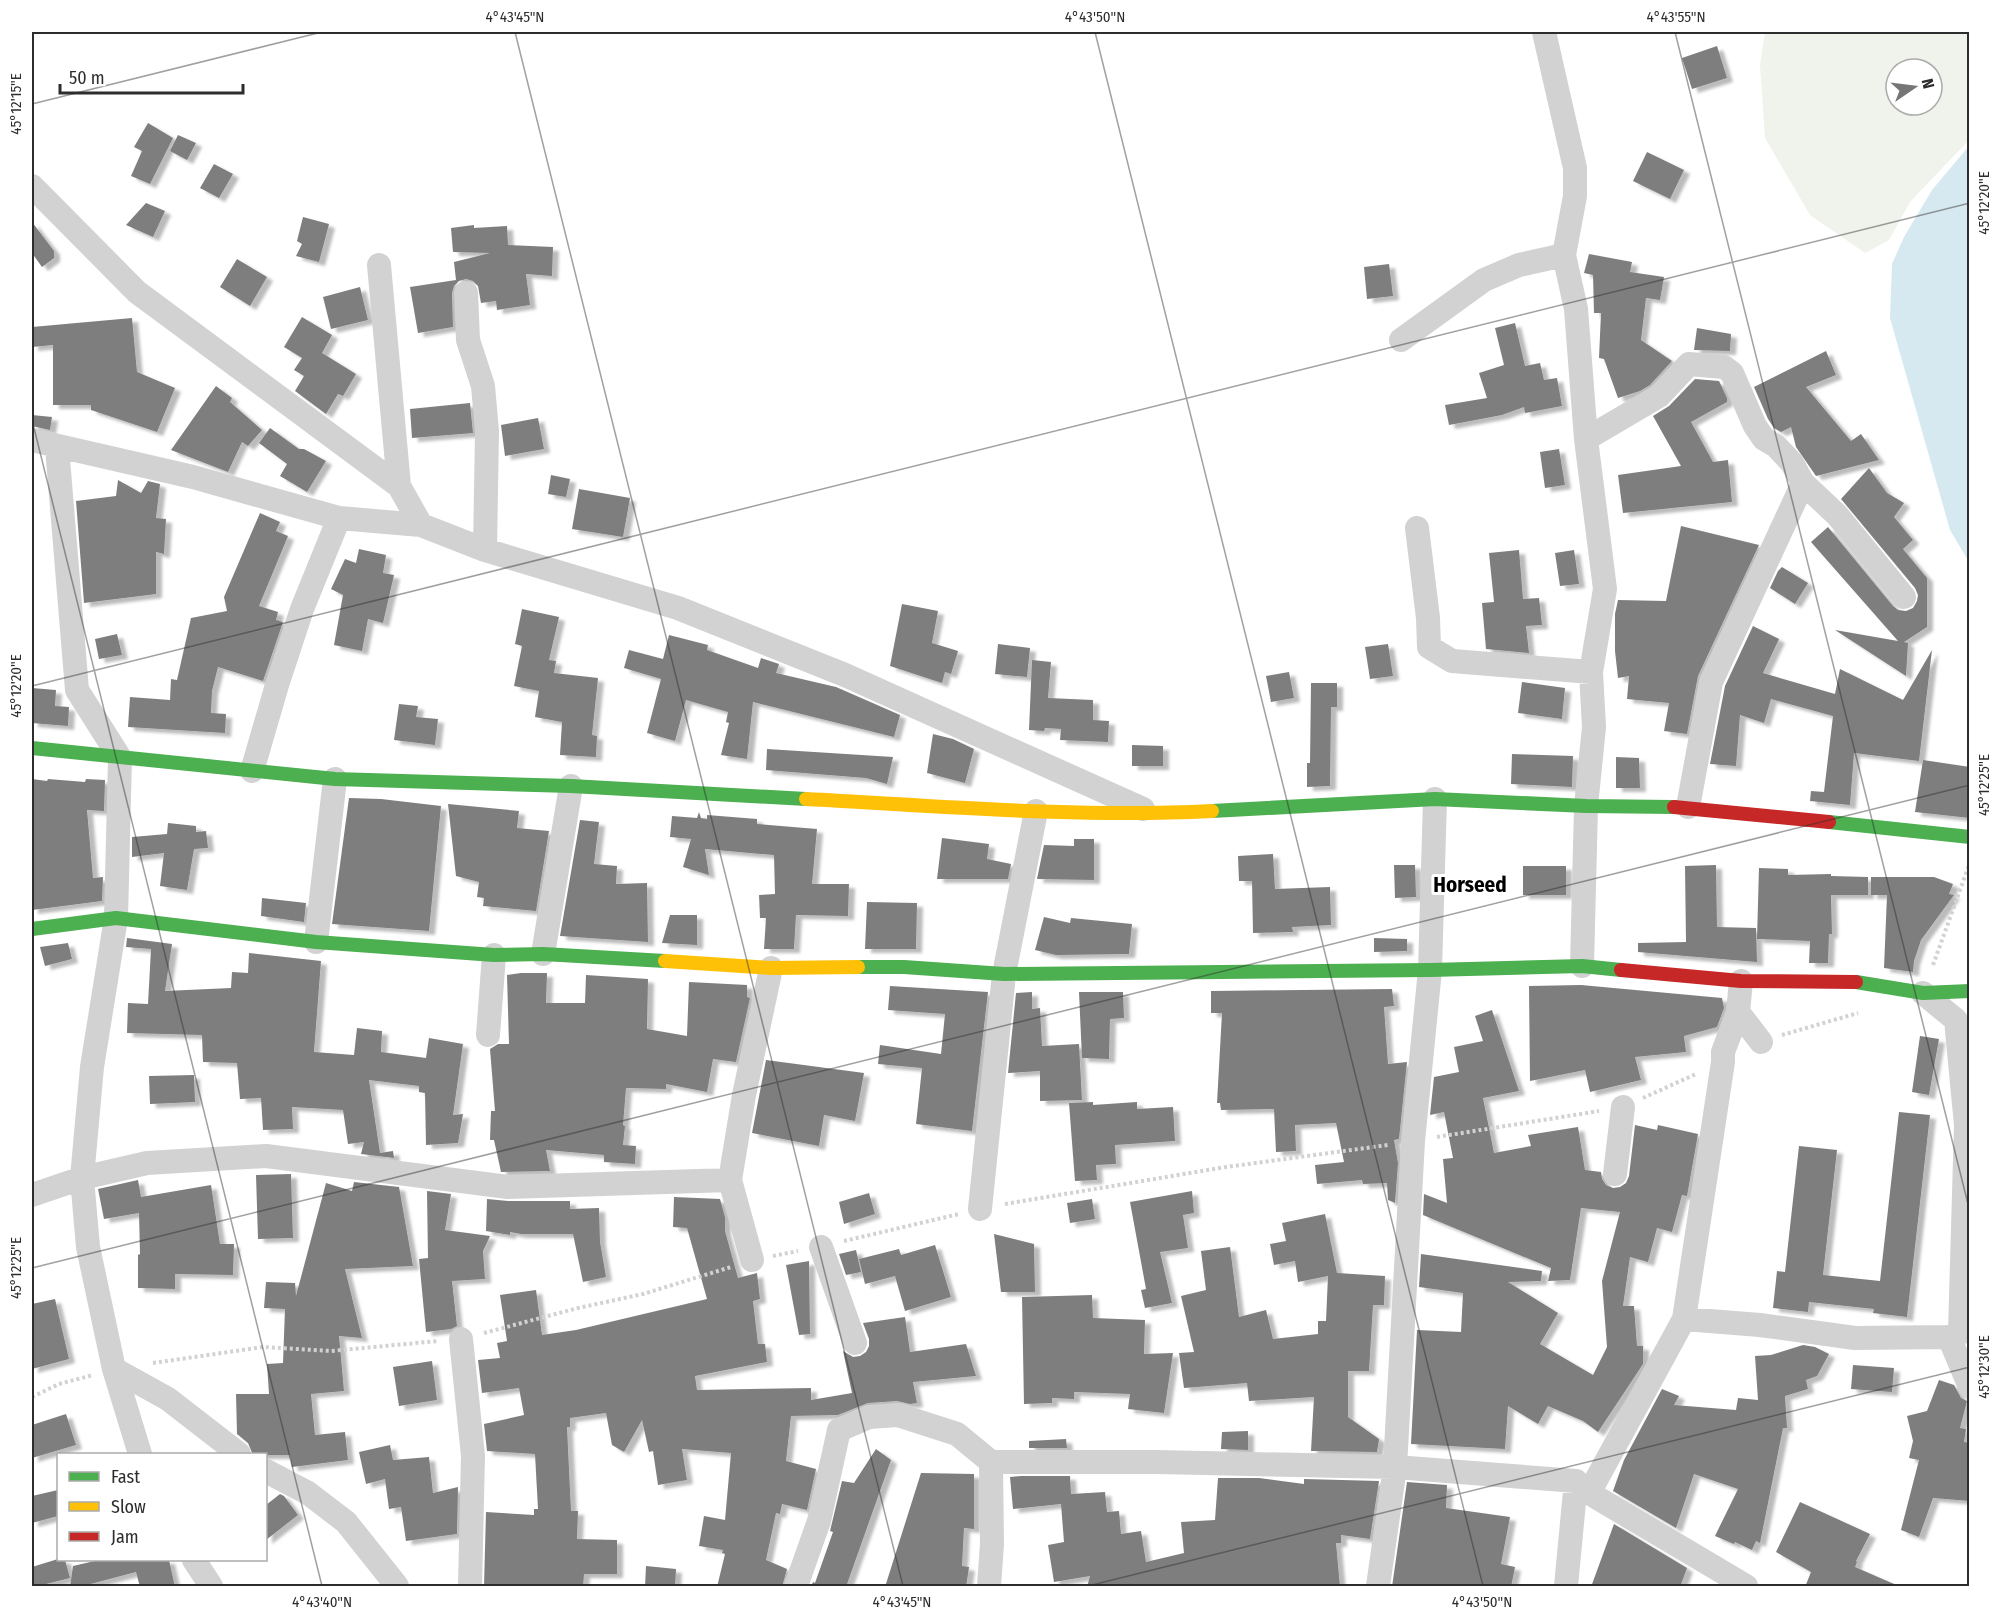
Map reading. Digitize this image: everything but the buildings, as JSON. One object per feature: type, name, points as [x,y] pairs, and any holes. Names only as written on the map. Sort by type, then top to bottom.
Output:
[{"type":"street","points":[[1544,32],[1575,168],[1575,196],[1564,255],[1576,309],[1586,439],[1605,589],[1591,672],[1594,727],[1586,806],[1582,966]]},
{"type":"street","points":[[32,186],[137,292],[399,486],[421,525]]},
{"type":"street","points":[[1401,340],[1484,280],[1519,265],[1564,255]]},
{"type":"street","points":[[379,265],[399,486]]},
{"type":"street","points":[[466,293],[468,340],[483,386],[487,431],[485,550]]},
{"type":"street","points":[[1586,439],[1659,396],[1689,364],[1724,367],[1732,373],[1755,426],[1764,439],[1776,446],[1792,463],[1803,483],[1837,515],[1904,597]]},
{"type":"street","points":[[32,440],[193,477],[339,518],[421,525],[485,550],[678,608],[844,675],[1154,814]]},
{"type":"street","points":[[57,447],[77,690],[120,758],[116,918],[92,1068],[82,1178],[88,1246],[114,1369],[139,1453]]},
{"type":"street","points":[[1688,807],[1711,682],[1803,483]]},
{"type":"street","points":[[252,771],[302,609],[339,518]]},
{"type":"street","points":[[1417,528],[1428,618],[1429,647],[1452,661],[1591,672]]},
{"type":"street","points":[[32,748],[336,779],[571,786],[1036,811],[1154,814],[1435,799],[1586,806],[1688,807],[1970,837]]},
{"type":"street","points":[[316,942],[336,779]]},
{"type":"street","points":[[543,954],[571,786]]},
{"type":"street","points":[[1378,1587],[1395,1467],[1413,1141],[1430,970],[1435,799]]},
{"type":"street","points":[[980,1209],[1004,974],[1036,811]]},
{"type":"street","points":[[32,929],[116,918],[316,942],[495,955],[543,954],[771,968],[904,967],[1004,974],[1430,970],[1582,966],[1741,981],[1855,982],[1923,993],[1970,991]]},
{"type":"street","points":[[488,1035],[495,955]]},
{"type":"street","points":[[752,1260],[730,1180],[744,1095],[771,968]]},
{"type":"street","points":[[1566,1587],[1583,1487],[1684,1319],[1723,1052],[1738,1011],[1741,981]]},
{"type":"street","points":[[1923,993],[1956,1020],[1966,1125],[1959,1333],[1970,1387]]},
{"type":"street","points":[[1738,1011],[1761,1042]]},
{"type":"street","points":[[1615,1174],[1623,1107]]},
{"type":"street","points":[[32,1195],[82,1178],[147,1163],[266,1156],[508,1187],[730,1180]]},
{"type":"street","points":[[821,1247],[855,1343]]},
{"type":"street","points":[[1684,1319],[1760,1325],[1855,1338],[1959,1333]]},
{"type":"street","points":[[461,1339],[473,1456],[470,1587]]},
{"type":"street","points":[[114,1369],[168,1399],[236,1453]]},
{"type":"street","points":[[796,1587],[819,1521],[839,1430],[869,1417],[898,1415],[957,1434],[992,1462],[1157,1462],[1395,1467],[1583,1487],[1746,1587]]},
{"type":"street","points":[[989,1587],[992,1544],[992,1462]]},
{"type":"street","points":[[267,1472],[308,1493],[346,1522],[397,1587]]},
{"type":"street","points":[[195,1561],[211,1587]]},
{"type":"path","points":[[1923,993],[1970,864]]},
{"type":"path","points":[[1761,1042],[1869,1009]]},
{"type":"path","points":[[32,1397],[59,1384],[114,1369],[263,1347],[331,1351],[461,1339],[578,1308],[644,1294],[752,1260],[821,1247],[980,1209],[1226,1167],[1347,1152],[1623,1107],[1723,1062]]},
{"type":"shaded area","points":[[1765,32],[1969,32],[1969,140],[1910,202],[1889,240],[1865,253],[1810,215],[1765,138],[1760,65]]},
{"type":"shaded area","points":[[1969,146],[1969,562],[1950,530],[1890,318],[1892,264],[1904,237],[1932,190]]},
{"type":"traffic: fast","points":[[32,748],[335,779],[571,786],[806,799]]},
{"type":"traffic: fast","points":[[1212,811],[1435,799],[1586,806],[1674,807]]},
{"type":"traffic: fast","points":[[1829,822],[1970,837]]},
{"type":"traffic: fast","points":[[32,929],[116,918],[316,942],[494,955],[543,954],[665,961]]},
{"type":"traffic: fast","points":[[858,967],[904,967],[1004,974],[1430,970],[1582,966],[1621,970]]},
{"type":"traffic: fast","points":[[1856,982],[1923,993],[1970,991]]},
{"type":"traffic: slow","points":[[806,799],[1060,812],[1212,811]]},
{"type":"traffic: slow","points":[[665,961],[771,968],[858,967]]},
{"type":"traffic: jam","points":[[1674,807],[1829,822]]},
{"type":"traffic: jam","points":[[1621,970],[1741,981],[1856,982]]},
{"type":"district","name":"Horseed","points":[[1470,885]]}]
